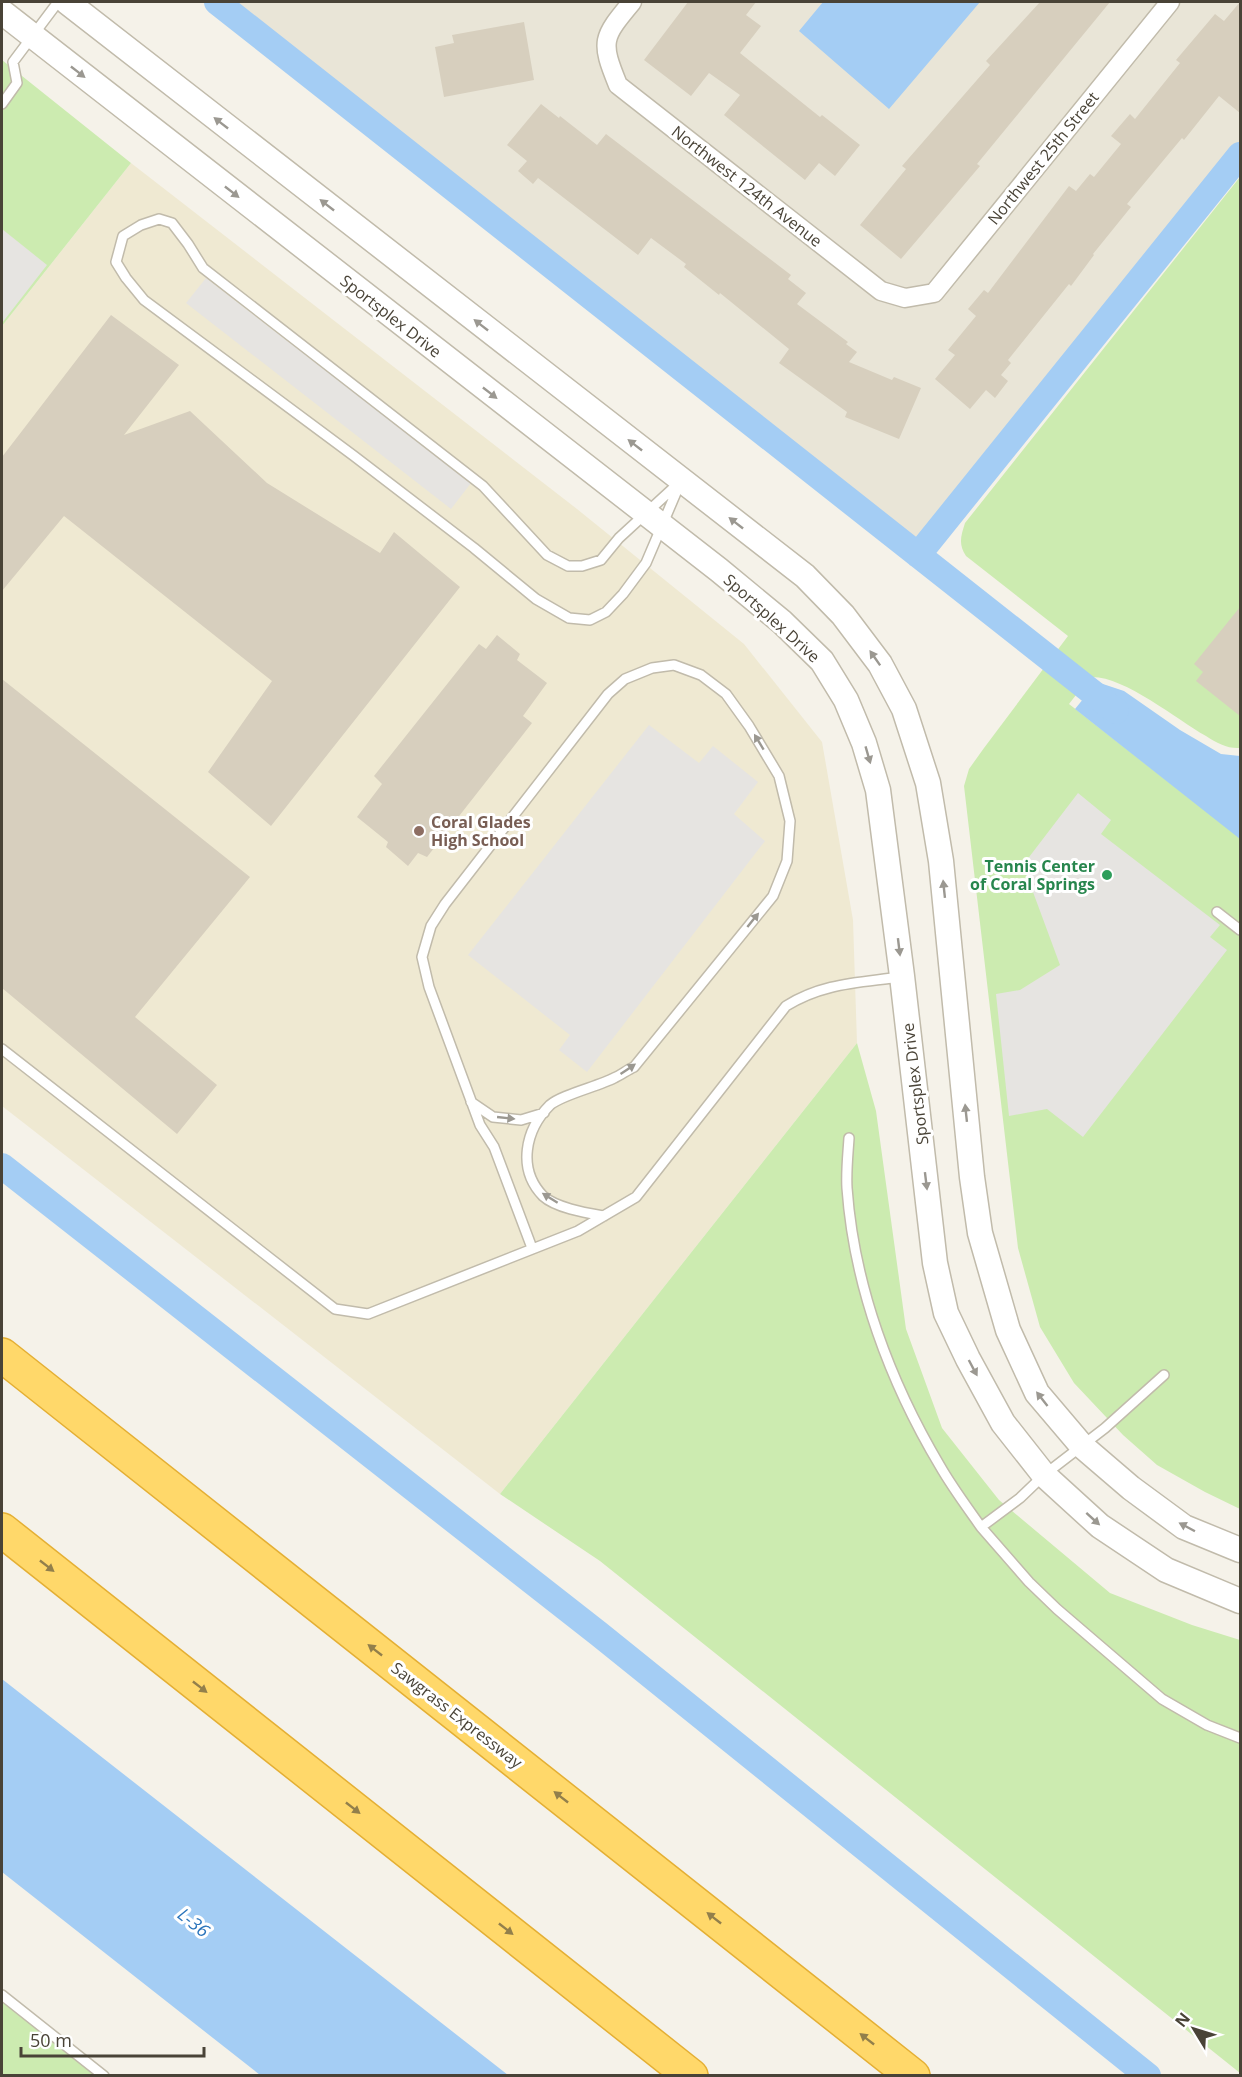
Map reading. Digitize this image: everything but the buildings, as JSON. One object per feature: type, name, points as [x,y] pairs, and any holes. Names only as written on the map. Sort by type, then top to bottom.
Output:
[{"type":"highway","name":"Sawgrass Expressway","points":[[2,1355],[913,2076]]},
{"type":"highway","points":[[2,1530],[691,2076]]},
{"type":"street","points":[[67,2],[805,576],[843,615],[880,664],[904,709],[928,783],[941,861],[972,1177],[980,1233],[1008,1330],[1037,1393],[1082,1446],[1131,1488],[1184,1527],[1240,1550]]},
{"type":"street","name":"Northwest 124th Avenue","points":[[632,2],[608,31],[606,56],[618,85],[881,291],[906,298]]},
{"type":"street","name":"Northwest 25th Street","points":[[906,298],[934,293],[1170,2]]},
{"type":"street","name":"Sportsplex Drive","points":[[2,12],[782,622],[822,661],[846,700],[864,742],[878,790],[935,1263],[946,1313],[1003,1423],[1044,1475],[1100,1527],[1166,1570],[1240,1601]]},
{"type":"lane","points":[[2,104],[17,83],[13,62],[58,2]]},
{"type":"lane","points":[[2,62],[13,62]]},
{"type":"lane","points":[[681,481],[653,520],[619,538],[601,560],[582,566],[567,566],[547,555],[483,486],[203,268],[172,223],[159,219],[141,225],[123,236],[116,262],[144,300],[354,456],[536,599],[569,618],[590,620],[606,612],[624,594],[646,563],[653,520],[681,481]]},
{"type":"lane","points":[[532,1248],[495,1147],[480,1125],[471,1102],[429,987],[422,957],[431,926],[445,904],[608,694],[625,679],[652,668],[674,665],[701,675],[726,694],[749,726],[779,776],[790,821],[787,861],[773,896],[634,1066],[613,1079],[551,1104],[533,1126],[525,1151],[529,1175],[544,1197],[574,1211],[604,1216]]},
{"type":"lane","points":[[1217,912],[1240,930]]},
{"type":"lane","points":[[2,1048],[335,1309],[368,1314],[578,1231],[636,1197],[786,1006],[804,994],[832,986],[902,976]]},
{"type":"lane","points":[[471,1102],[493,1117],[521,1120],[544,1113]]},
{"type":"lane","points":[[849,1138],[847,1186],[864,1290],[884,1352],[902,1394],[939,1465],[981,1527],[1056,1609],[1162,1699],[1208,1725],[1240,1738]]},
{"type":"lane","points":[[981,1527],[1105,1428],[1164,1374]]},
{"type":"lane","points":[[2,1995],[104,2076]]},
{"type":"shaded area","points":[[217,2],[1240,2],[1240,155],[918,555]]},
{"type":"shaded area","name":"Coral Glades High School","points":[[131,163],[577,509],[744,644],[822,742],[853,920],[857,1043],[500,1494],[2,1106],[2,326]]},
{"type":"shaded area","points":[[2,229],[47,265],[2,323]]},
{"type":"shaded area","points":[[206,278],[471,483],[451,509],[186,303]]},
{"type":"shaded area","points":[[649,725],[699,763],[713,746],[758,782],[734,814],[765,841],[587,1072],[559,1050],[570,1035],[468,955]]},
{"type":"shaded area","points":[[1078,793],[1111,820],[1101,834],[1220,925],[1210,937],[1227,950],[1083,1137],[1047,1109],[1009,1116],[996,994],[1020,990],[1060,965],[1023,865]]},
{"type":"green space","points":[[2,60],[131,163],[2,326]]},
{"type":"green space","name":"Tennis Center of Coral Springs","points":[[1240,177],[1240,748],[1231,748],[1218,743],[1149,699],[1103,678],[1090,677],[1069,704],[1240,838],[1240,1509],[1157,1465],[1123,1435],[1074,1383],[1040,1327],[1018,1248],[964,786],[969,769],[1068,636],[966,556],[961,540],[965,523]]},
{"type":"green space","points":[[857,1043],[876,1111],[906,1329],[942,1428],[999,1500],[1110,1593],[1192,1625],[1240,1640],[1240,2073],[600,1561],[500,1494]]},
{"type":"green space","points":[[2,1995],[104,2075],[2,2075]]},
{"type":"water","points":[[823,2],[980,2],[889,109],[799,31]]},
{"type":"water","points":[[1097,682],[1124,691],[1180,730],[1221,754],[1240,756],[1240,839],[1075,709]]},
{"type":"water","name":"L-36","points":[[2,1679],[508,2075],[260,2075],[2,1872]]},
{"type":"waterway","points":[[217,2],[1116,711]]},
{"type":"waterway","points":[[918,555],[1240,155]]},
{"type":"waterway","points":[[2,1166],[599,1634],[1148,2076]]},
{"type":"place","name":"Coral Glades High School","points":[[419,831]]},
{"type":"place","name":"Tennis Center of Coral Springs","points":[[1107,875]]}]
